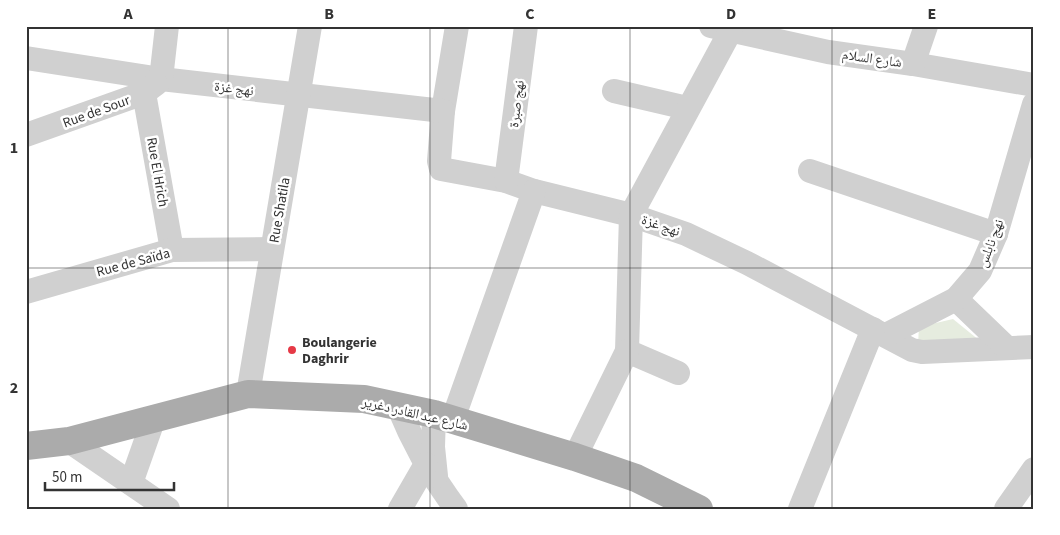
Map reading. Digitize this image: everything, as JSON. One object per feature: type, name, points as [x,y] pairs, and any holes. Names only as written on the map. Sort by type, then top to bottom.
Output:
[{"type":"main road","name":"شارع عبد القادر دغرير","points":[[26,457],[66,442],[248,394],[364,400],[444,417],[575,458],[636,478],[670,502],[699,509]]},
{"type":"main road","name":"شارع عبد القادر دغرير","points":[[26,446],[66,442]]},
{"type":"street","name":"Rue El Hrich","points":[[167,26],[152,86],[172,250]]},
{"type":"street","name":"Rue Shatila","points":[[248,394],[310,26]]},
{"type":"street","points":[[443,111],[457,26]]},
{"type":"street","name":"نهج صبرة","points":[[506,181],[526,26]]},
{"type":"street","points":[[913,64],[926,26]]},
{"type":"street","points":[[575,458],[627,350],[631,215],[687,108],[721,28]]},
{"type":"street","name":"شارع السلام","points":[[721,28],[828,52],[913,64],[1034,85]]},
{"type":"street","name":"نهج غزة","points":[[26,58],[152,86],[298,95],[443,111],[438,161],[440,169],[506,181],[534,191],[631,215],[686,234],[747,263],[912,350],[922,352],[1034,346]]},
{"type":"street","name":"Rue de Sour","points":[[26,135],[152,86]]},
{"type":"street","points":[[614,91],[687,108]]},
{"type":"street","name":"نهج نابلس","points":[[879,332],[956,299],[980,271],[996,234],[1034,104]]},
{"type":"street","points":[[810,171],[996,234]]},
{"type":"street","points":[[400,509],[431,473],[433,446],[534,191]]},
{"type":"street","name":"Rue de Saïda","points":[[26,292],[172,250],[272,249]]},
{"type":"street","points":[[956,299],[1008,348]]},
{"type":"street","points":[[800,509],[879,332]]},
{"type":"street","points":[[627,350],[678,373]]},
{"type":"street","points":[[398,406],[410,436],[431,473],[456,509]]},
{"type":"street","points":[[131,483],[154,418]]},
{"type":"street","points":[[66,442],[168,509]]},
{"type":"street","points":[[1006,509],[1032,476]]},
{"type":"shaded area","points":[[953,319],[985,345],[918,344],[919,327]]},
{"type":"place","name":"Boulangerie Daghrir","points":[[292,350]]}]
